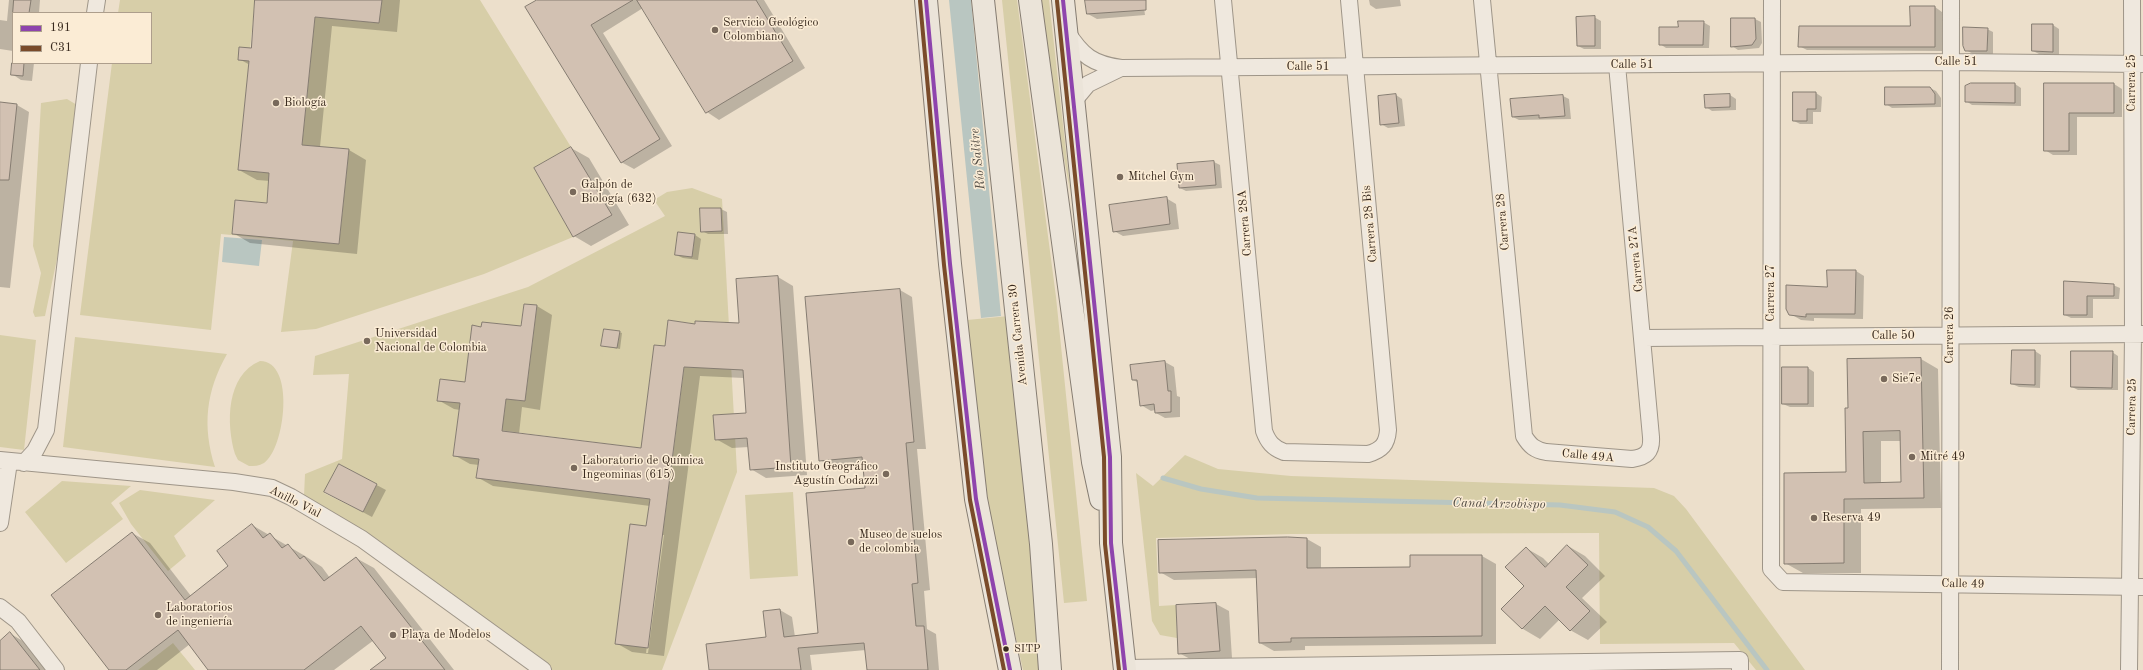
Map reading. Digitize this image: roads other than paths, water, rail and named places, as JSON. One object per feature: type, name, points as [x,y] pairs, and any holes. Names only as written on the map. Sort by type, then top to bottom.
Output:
[{"type":"highway","points":[[926,0],[950,264],[976,499],[1010,670]]},
{"type":"highway","name":"Avenida Carrera 30","points":[[983,0],[1041,544],[1050,670]]},
{"type":"highway","points":[[1030,0],[1093,462],[1111,543]]},
{"type":"highway","points":[[1063,0],[1110,457],[1111,543],[1125,669]]},
{"type":"street","points":[[95,12],[97,0]]},
{"type":"street","name":"Carrera 28A","points":[[1223,0],[1264,431],[1270,444]]},
{"type":"street","name":"Carrera 28 Bis","points":[[1270,444],[1284,452],[1361,454],[1376,452],[1387,440],[1388,430],[1349,0]]},
{"type":"street","name":"Carrera 28","points":[[1482,0],[1523,428],[1528,443]]},
{"type":"street","name":"Carrera 27","points":[[1772,0],[1771,569],[1783,582]]},
{"type":"street","name":"Carrera 26","points":[[1950,670],[1951,0]]},
{"type":"street","name":"Carrera 25","points":[[2129,670],[2136,587],[2138,334],[2137,64],[2132,0]]},
{"type":"street","name":"Calle 51","points":[[1066,32],[1084,56],[1099,63],[1121,68],[1951,62],[2137,64]]},
{"type":"street","points":[[0,523],[11,462],[35,451],[46,430],[56,330],[89,64]]},
{"type":"street","name":"Carrera 27A","points":[[1617,65],[1652,447],[1648,453]]},
{"type":"street","name":"Calle 51","points":[[1073,102],[1088,84],[1121,68]]},
{"type":"street","name":"Calle 50","points":[[1643,338],[2138,334]]},
{"type":"street","name":"Calle 49A","points":[[1528,443],[1536,450],[1546,452],[1632,460],[1642,458],[1648,453]]},
{"type":"street","name":"Anillo Vial","points":[[11,462],[226,481],[272,488],[291,497],[362,539],[543,670]]},
{"type":"street","name":"Calle 49","points":[[1783,582],[2136,587]]},
{"type":"street","points":[[0,607],[18,621],[56,670]]},
{"type":"street","points":[[1125,669],[1740,665]]},
{"type":"water","name":"Río Salitre","points":[[949,0],[971,0],[1001,316],[981,318]]},
{"type":"water","points":[[224,237],[262,240],[259,266],[222,262]]},
{"type":"waterway","name":"Canal Arzobispo","points":[[1163,478],[1201,489],[1257,498],[1560,505],[1615,512],[1648,527],[1676,551],[1767,670]]},
{"type":"place","name":"Servicio Geológico Colombiano","points":[[715,30]]},
{"type":"place","name":"Biología","points":[[276,103]]},
{"type":"place","name":"Mitchel Gym","points":[[1120,177]]},
{"type":"place","name":"Galpón de Biología (632)","points":[[573,192]]},
{"type":"place","name":"Universidad Nacional de Colombia","points":[[367,341]]},
{"type":"place","name":"Sie7e","points":[[1884,379]]},
{"type":"place","name":"Mitré 49","points":[[1912,457]]},
{"type":"place","name":"Laboratorio de Química Ingeominas (615)","points":[[574,468]]},
{"type":"place","name":"Instituto Geográfico Agustín Codazzi","points":[[886,474]]},
{"type":"place","name":"Reserva 49","points":[[1814,518]]},
{"type":"place","name":"Museo de suelos de colombia","points":[[851,542]]},
{"type":"place","name":"Laboratorios de ingeniería","points":[[158,615]]},
{"type":"place","name":"Playa de Modelos","points":[[393,635]]},
{"type":"place","name":"SITP","points":[[1006,649]]}]
